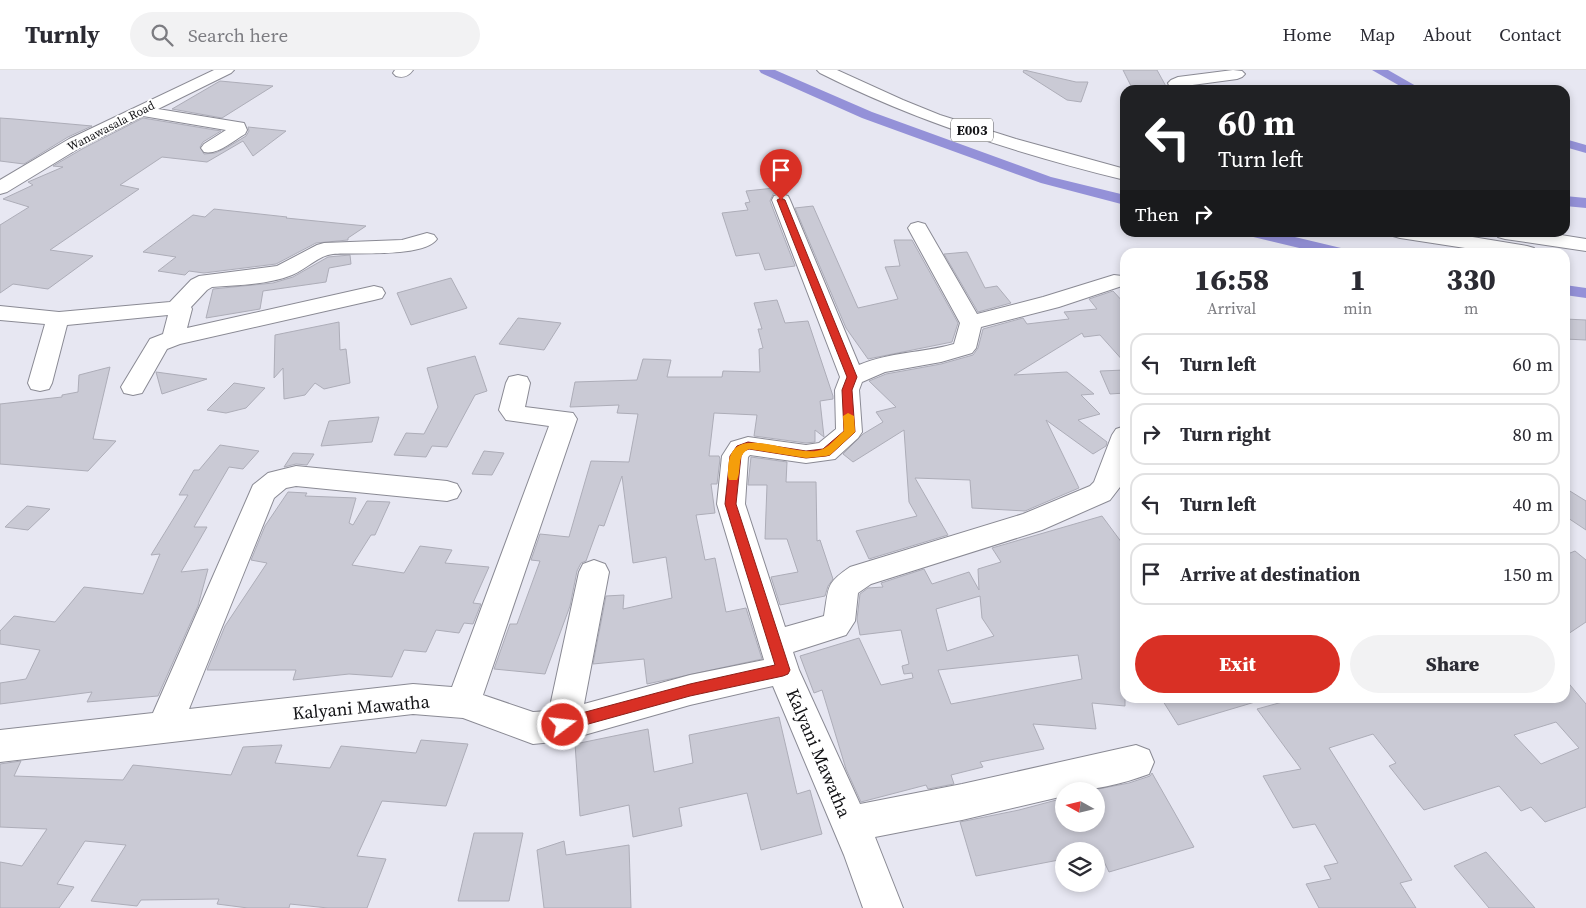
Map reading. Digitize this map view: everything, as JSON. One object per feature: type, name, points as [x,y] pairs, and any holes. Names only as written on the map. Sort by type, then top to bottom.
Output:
[{"type":"main road","name":"Wanawasala Road","points":[[0,188],[75,143],[226,70]]},
{"type":"main road","name":"E003","points":[[825,70],[884,98],[952,124],[1021,146],[1120,173]]},
{"type":"main road","name":"E003","points":[[857,70],[912,94],[981,120],[1120,161]]},
{"type":"main road","points":[[1177,85],[1176,83],[1178,82],[1236,72],[1244,85]]},
{"type":"main road","points":[[141,111],[238,127],[239,130],[234,135],[210,148]]},
{"type":"main road","points":[[781,200],[852,377],[847,390],[849,432],[826,452],[806,454],[748,446],[740,448],[735,456],[731,504],[779,656],[834,626],[839,621],[844,587],[861,575],[1032,522],[1100,493],[1106,487],[1120,449]]},
{"type":"main road","points":[[852,377],[880,364],[941,355],[964,348],[972,323],[918,228]]},
{"type":"main road","points":[[1432,237],[1502,248]]},
{"type":"main road","points":[[1536,237],[1586,244]]},
{"type":"main road","points":[[0,313],[59,319],[177,308],[199,285],[207,282],[261,276],[284,271],[324,250],[347,246],[404,246],[427,239]]},
{"type":"main road","points":[[1570,258],[1586,260]]},
{"type":"main road","points":[[972,323],[1051,302],[1114,281]]},
{"type":"main road","points":[[133,387],[158,344],[173,338],[374,293]]},
{"type":"main road","points":[[173,338],[181,309],[177,308]]},
{"type":"main road","points":[[40,383],[54,328],[59,319]]},
{"type":"main road","points":[[463,703],[564,419],[515,414],[512,410],[518,384]]},
{"type":"main road","points":[[164,727],[263,492],[278,480],[296,476],[447,491]]},
{"type":"main road","points":[[563,725],[594,572]]},
{"type":"main road","name":"Kalyani Mawatha","points":[[0,746],[413,699],[463,703],[533,728],[563,725],[690,690],[779,656],[850,824],[883,908]]},
{"type":"main road","points":[[850,824],[962,802],[1136,762]]},
{"type":"building","points":[[1024,70],[1076,82],[1088,82],[1081,102],[1067,100],[1023,72]]},
{"type":"building","points":[[1123,70],[1157,70],[1165,85],[1130,85]]},
{"type":"building","points":[[220,81],[273,86],[222,118],[172,109]]},
{"type":"building","points":[[0,118],[92,126],[68,137],[24,164],[0,161]]},
{"type":"building","points":[[143,118],[221,131],[203,142],[200,147],[204,154],[215,153],[246,136],[249,131],[248,127],[286,131],[253,156],[243,141],[207,162],[162,157],[120,185],[139,189],[50,250],[93,256],[48,289],[13,284],[0,293],[0,225],[29,207],[3,199],[33,185],[28,182],[63,167],[53,166],[82,149]]},
{"type":"building","points":[[784,187],[787,194],[780,192],[773,194],[770,201],[795,266],[765,270],[759,253],[736,256],[722,213],[748,210],[745,203],[750,202],[746,191]]},
{"type":"building","points":[[813,206],[858,308],[898,299],[885,267],[900,266],[894,240],[912,240],[958,323],[952,342],[868,359],[846,328],[795,208]]},
{"type":"building","points":[[214,209],[366,226],[348,238],[348,240],[316,243],[276,264],[204,273],[189,271],[185,275],[158,271],[176,257],[143,252],[193,215],[205,217]]},
{"type":"building","points":[[967,252],[985,288],[997,286],[1011,303],[978,312],[944,254]]},
{"type":"building","points":[[350,255],[351,264],[329,268],[326,282],[263,291],[260,309],[206,318],[213,289],[273,283],[293,277],[328,257]]},
{"type":"building","points":[[451,278],[467,308],[411,325],[397,293]]},
{"type":"building","points":[[1113,291],[1120,299],[1120,357],[1100,335],[1084,337],[1082,333],[1014,375],[1067,372],[1094,394],[1081,395],[1100,414],[1078,420],[1107,442],[1106,446],[1093,454],[1046,420],[1079,488],[1025,511],[972,508],[970,480],[915,478],[948,535],[869,559],[856,531],[917,516],[909,502],[904,430],[853,462],[843,454],[863,434],[883,422],[876,412],[896,407],[869,381],[886,374],[941,364],[973,355],[978,348],[983,329],[1023,318],[1027,324],[1069,319],[1064,312],[1097,309],[1089,299]]},
{"type":"building","points":[[777,300],[785,323],[808,321],[833,396],[833,399],[820,401],[824,437],[815,430],[815,442],[806,443],[754,436],[757,415],[714,413],[709,456],[719,456],[720,459],[717,484],[711,484],[715,513],[696,515],[705,560],[715,558],[726,612],[746,608],[762,659],[647,684],[644,659],[593,664],[606,596],[624,595],[623,609],[672,598],[666,557],[633,563],[622,476],[604,526],[599,525],[586,561],[581,563],[577,571],[570,606],[545,674],[494,669],[510,624],[517,624],[540,561],[531,560],[540,534],[569,537],[591,461],[629,462],[638,414],[617,413],[619,405],[570,407],[575,382],[637,380],[643,359],[671,360],[667,377],[722,377],[723,371],[760,372],[759,349],[763,348],[758,329],[762,329],[754,303]]},
{"type":"building","points":[[518,318],[561,323],[544,350],[499,344]]},
{"type":"building","points":[[1570,319],[1586,320],[1586,340],[1570,339]]},
{"type":"building","points":[[339,322],[340,350],[346,349],[350,383],[324,389],[315,383],[305,395],[284,399],[283,368],[274,378],[275,335]]},
{"type":"building","points":[[475,356],[487,391],[475,395],[447,447],[432,446],[426,457],[394,455],[406,433],[424,434],[438,407],[427,368]]},
{"type":"building","points":[[110,367],[93,439],[116,441],[88,471],[0,464],[0,404],[62,397],[62,395],[78,392],[79,375]]},
{"type":"building","points":[[1120,370],[1120,393],[1110,394],[1100,371]]},
{"type":"building","points":[[156,372],[207,379],[162,394]]},
{"type":"building","points":[[234,383],[265,388],[246,408],[226,413],[207,410]]},
{"type":"building","points":[[379,417],[372,442],[321,446],[329,421]]},
{"type":"building","points":[[220,445],[259,451],[243,469],[229,467],[194,527],[207,527],[181,572],[208,569],[198,606],[158,696],[87,702],[92,692],[0,704],[0,683],[26,679],[40,650],[0,644],[0,631],[14,616],[55,622],[84,587],[143,594],[160,554],[151,555],[188,495],[179,495],[194,470],[199,470]]},
{"type":"building","points":[[484,451],[504,453],[492,475],[472,474]]},
{"type":"building","points":[[293,453],[314,454],[307,465],[296,464],[284,467]]},
{"type":"building","points":[[751,457],[787,462],[786,482],[816,482],[817,541],[820,540],[833,579],[828,586],[825,596],[780,605],[771,577],[798,572],[787,539],[765,539],[767,485],[748,485]]},
{"type":"building","points":[[1570,491],[1586,501],[1586,530],[1570,519]]},
{"type":"building","points":[[288,492],[307,493],[305,496],[356,498],[349,523],[353,525],[367,501],[390,502],[375,535],[371,535],[352,565],[404,573],[420,546],[452,550],[445,563],[489,567],[473,603],[481,604],[473,624],[464,623],[459,633],[436,630],[426,652],[404,650],[392,677],[349,674],[293,680],[296,670],[207,670],[225,626],[267,563],[251,560],[265,526]]},
{"type":"building","points":[[27,506],[50,509],[28,530],[5,527]]},
{"type":"building","points":[[1102,516],[1120,540],[1120,703],[1125,703],[1125,706],[1092,703],[1096,729],[1033,724],[1044,749],[980,762],[983,767],[951,775],[954,784],[928,789],[926,785],[861,802],[846,769],[822,690],[814,693],[800,656],[859,638],[881,685],[913,678],[912,673],[904,674],[902,666],[909,664],[901,630],[860,635],[857,619],[860,594],[868,588],[883,587],[881,583],[924,569],[932,584],[969,572],[979,590],[978,569],[1001,562],[992,548]],"holes":[[[980,596],[982,618],[994,636],[947,651],[936,609]],[[1078,655],[1082,679],[951,704],[938,670]]]},
{"type":"building","points":[[1575,551],[1586,560],[1586,622],[1570,633],[1570,553]]},
{"type":"building","points":[[1570,685],[1586,704],[1586,807],[1545,822],[1531,807],[1521,811],[1499,786],[1424,810],[1389,766],[1396,763],[1373,734],[1329,748],[1412,880],[1400,883],[1416,908],[1319,908],[1306,884],[1331,879],[1324,866],[1338,863],[1315,824],[1293,828],[1263,776],[1301,769],[1257,709],[1279,703],[1570,703]],"holes":[[[1556,722],[1579,748],[1541,764],[1514,735]]]},
{"type":"building","points":[[1164,703],[1252,703],[1178,725]]},
{"type":"building","points":[[779,717],[797,794],[810,790],[822,834],[761,850],[747,793],[679,808],[682,826],[633,837],[629,805],[580,816],[575,744],[648,729],[654,772],[693,763],[689,735]]},
{"type":"building","points":[[421,740],[468,744],[446,806],[382,801],[357,856],[386,859],[367,908],[328,908],[290,904],[289,908],[248,908],[217,904],[219,899],[141,900],[137,906],[91,901],[126,845],[85,841],[57,884],[74,887],[59,908],[0,908],[0,862],[22,866],[47,829],[0,827],[0,764],[21,761],[14,776],[123,780],[133,765],[231,775],[243,747],[282,745],[275,763],[330,768],[341,746],[416,753]]},
{"type":"building","points":[[1152,773],[1194,847],[1109,872],[1105,864],[1105,842],[1055,842],[1055,861],[976,876],[960,822],[1055,800],[1055,832],[1105,832],[1105,788],[1150,776]]},
{"type":"building","points":[[474,833],[523,833],[509,901],[458,901]]},
{"type":"building","points":[[564,841],[566,855],[629,845],[631,908],[544,908],[537,850]]},
{"type":"building","points":[[1486,852],[1535,908],[1489,908],[1454,866]]},
{"type":"waterway","points":[[765,70],[867,115],[1046,180],[1120,199]]},
{"type":"waterway","points":[[1378,70],[1407,85]]},
{"type":"waterway","points":[[1570,144],[1586,149]]},
{"type":"waterway","points":[[1570,201],[1586,203]]},
{"type":"waterway","points":[[1272,237],[1318,248]]},
{"type":"waterway","points":[[1570,291],[1586,293]]},
{"type":"slow traffic","points":[[733,477],[735,456],[740,448],[748,446],[806,454],[826,452],[849,432],[848,416]]},
{"type":"route","points":[[563,725],[690,690],[783,670],[731,504],[735,456],[740,448],[748,446],[806,454],[826,452],[849,432],[847,390],[852,377],[781,200]]}]
